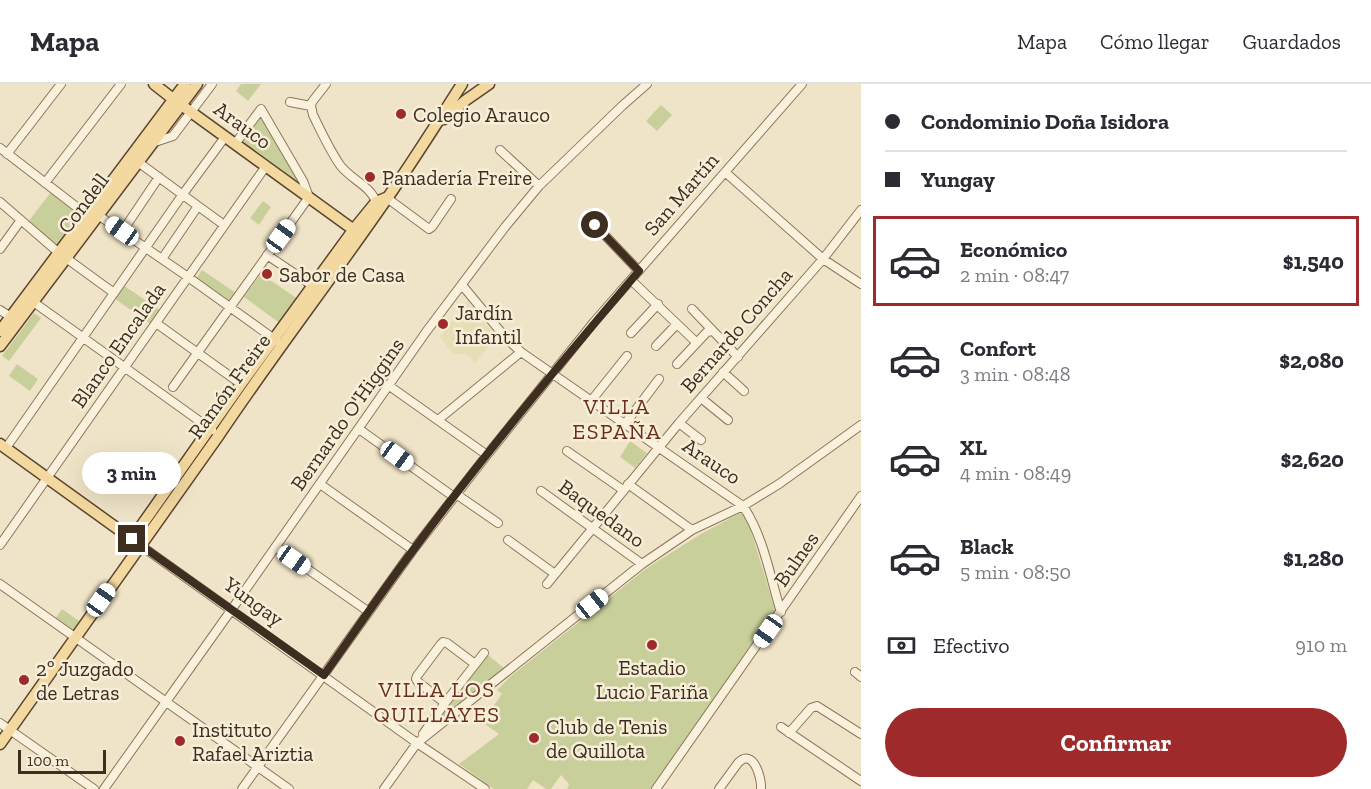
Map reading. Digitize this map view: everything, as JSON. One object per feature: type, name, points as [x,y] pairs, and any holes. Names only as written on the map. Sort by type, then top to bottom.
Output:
[{"type":"main road","name":"Condell","points":[[93,215],[155,142],[185,84]]},
{"type":"main road","name":"Condell","points":[[0,331],[62,256],[177,102],[197,84]]},
{"type":"main road","points":[[468,85],[489,84]]},
{"type":"main road","points":[[431,132],[458,106],[489,84]]},
{"type":"main road","name":"Ramón Freire","points":[[215,432],[241,384],[279,342],[431,132],[455,95],[468,85]]},
{"type":"main road","name":"Arauco","points":[[156,86],[357,232]]},
{"type":"main road","name":"Ramón Freire","points":[[0,744],[75,638],[136,542],[215,432],[253,385],[313,286],[357,232],[376,214],[381,200]]},
{"type":"main road","name":"Condell","points":[[0,346],[62,256]]},
{"type":"main road","name":"Yungay","points":[[3,446],[136,542]]},
{"type":"street","points":[[7,154],[61,84]]},
{"type":"street","points":[[45,183],[121,84]]},
{"type":"street","points":[[156,86],[170,84]]},
{"type":"street","points":[[155,142],[173,136],[212,84]]},
{"type":"street","points":[[312,110],[326,84]]},
{"type":"street","name":"Bernardo O'Higgins","points":[[104,789],[388,385],[505,227],[539,186],[647,84]]},
{"type":"street","name":"San Martín","points":[[242,789],[413,550],[487,455],[594,322],[802,84]]},
{"type":"street","points":[[290,102],[312,110],[341,166],[358,183],[429,229],[451,199]]},
{"type":"street","name":"Arauco","points":[[235,144],[261,109],[303,181],[309,197]]},
{"type":"street","points":[[3,446],[225,137]]},
{"type":"street","points":[[0,148],[45,183],[122,231],[279,342]]},
{"type":"street","points":[[500,150],[539,186]]},
{"type":"street","points":[[138,162],[224,225]]},
{"type":"street","name":"Blanco Encalada","points":[[0,545],[266,166]]},
{"type":"street","points":[[725,172],[823,259],[861,284]]},
{"type":"street","points":[[122,231],[159,177]]},
{"type":"street","points":[[173,387],[309,197]]},
{"type":"street","points":[[0,202],[62,256],[114,292]]},
{"type":"street","points":[[162,259],[198,206]]},
{"type":"street","name":"Bernardo Concha","points":[[547,584],[625,487],[823,259],[861,210]]},
{"type":"street","points":[[0,249],[21,220]]},
{"type":"street","points":[[595,225],[639,271]]},
{"type":"street","points":[[267,255],[313,286]]},
{"type":"street","points":[[631,280],[697,343]]},
{"type":"street","name":"Arauco","points":[[462,285],[505,337],[521,352],[743,506],[752,518],[781,612]]},
{"type":"street","points":[[32,302],[215,432]]},
{"type":"street","points":[[631,333],[658,304]]},
{"type":"street","points":[[692,309],[738,357]]},
{"type":"street","points":[[0,310],[11,317]]},
{"type":"street","points":[[156,322],[241,384]]},
{"type":"street","points":[[656,346],[677,324]]},
{"type":"street","points":[[677,364],[711,331]]},
{"type":"street","points":[[438,420],[521,352]]},
{"type":"street","points":[[591,401],[627,356]]},
{"type":"street","points":[[723,372],[744,391]]},
{"type":"street","points":[[625,424],[659,379]]},
{"type":"street","points":[[388,385],[487,455]]},
{"type":"street","points":[[701,398],[728,420]]},
{"type":"street","points":[[679,423],[701,440]]},
{"type":"street","points":[[417,743],[642,564],[692,530],[743,506],[779,484],[861,425]]},
{"type":"street","points":[[359,429],[498,523]]},
{"type":"street","points":[[567,451],[692,530]]},
{"type":"street","points":[[320,484],[413,550]]},
{"type":"street","name":"Baquedano","points":[[541,491],[642,564]]},
{"type":"street","name":"Bulnes","points":[[656,789],[861,496]]},
{"type":"street","points":[[508,540],[555,574]]},
{"type":"street","name":"Yungay","points":[[136,542],[485,789]]},
{"type":"street","points":[[276,547],[369,612]]},
{"type":"street","points":[[0,584],[289,789]]},
{"type":"street","points":[[445,703],[416,678],[441,644],[447,643],[475,664]]},
{"type":"street","points":[[384,789],[445,703],[484,653]]},
{"type":"street","points":[[789,733],[811,708],[817,706],[861,734]]},
{"type":"street","points":[[0,723],[94,789]]},
{"type":"street","points":[[781,728],[861,782]]},
{"type":"street","points":[[719,789],[738,763],[746,758],[755,765],[761,789]]},
{"type":"shaded area","points":[[467,301],[496,337],[475,363],[466,354],[453,354],[440,337]]},
{"type":"green space","points":[[241,84],[261,84],[248,101],[236,91]]},
{"type":"green space","points":[[661,105],[672,115],[657,131],[646,121]]},
{"type":"green space","points":[[261,116],[303,183],[301,187],[242,144],[241,140]]},
{"type":"green space","points":[[51,192],[81,215],[58,246],[28,222]]},
{"type":"green space","points":[[263,201],[271,207],[259,225],[250,218]]},
{"type":"green space","points":[[202,270],[236,293],[229,303],[196,279]]},
{"type":"green space","points":[[261,274],[298,299],[281,324],[244,297]]},
{"type":"green space","points":[[123,285],[163,312],[153,326],[114,298]]},
{"type":"green space","points":[[34,313],[41,318],[9,361],[2,356]]},
{"type":"green space","points":[[17,364],[38,379],[30,391],[9,376]]},
{"type":"green space","points":[[630,441],[647,453],[635,468],[620,457]]},
{"type":"green space","points":[[134,457],[166,481],[156,495],[125,471]]},
{"type":"green space","name":"Estadio Lucio Fariña","points":[[740,513],[748,521],[776,613],[651,789],[567,789],[569,784],[561,775],[551,789],[546,789],[533,780],[527,789],[494,789],[459,764],[499,734],[482,722],[502,694],[497,690],[511,676],[647,568]]},
{"type":"green space","points":[[62,609],[82,623],[75,633],[55,619]]},
{"type":"green space","points":[[488,655],[505,669],[435,724]]},
{"type":"place","name":"Colegio Arauco","points":[[401,114]]},
{"type":"place","name":"Panadería Freire","points":[[370,177]]},
{"type":"place","name":"Sabor de Casa","points":[[267,274]]},
{"type":"place","name":"Jardín Infantil","points":[[443,324]]},
{"type":"place","name":"Estadio Lucio Fariña","points":[[652,645]]},
{"type":"place","name":"2º Juzgado de Letras","points":[[24,680]]},
{"type":"place","name":"Club de Tenis de Quillota","points":[[534,738]]},
{"type":"place","name":"Instituto Rafael Ariztia","points":[[180,741]]},
{"type":"district","name":"VILLA ESPAÑA","points":[[617,418]]},
{"type":"district","name":"VILLA LOS QUILLAYES","points":[[437,702]]},
{"type":"route","points":[[132,539],[324,675],[413,550],[454,497],[594,322],[639,271],[595,225]]}]
